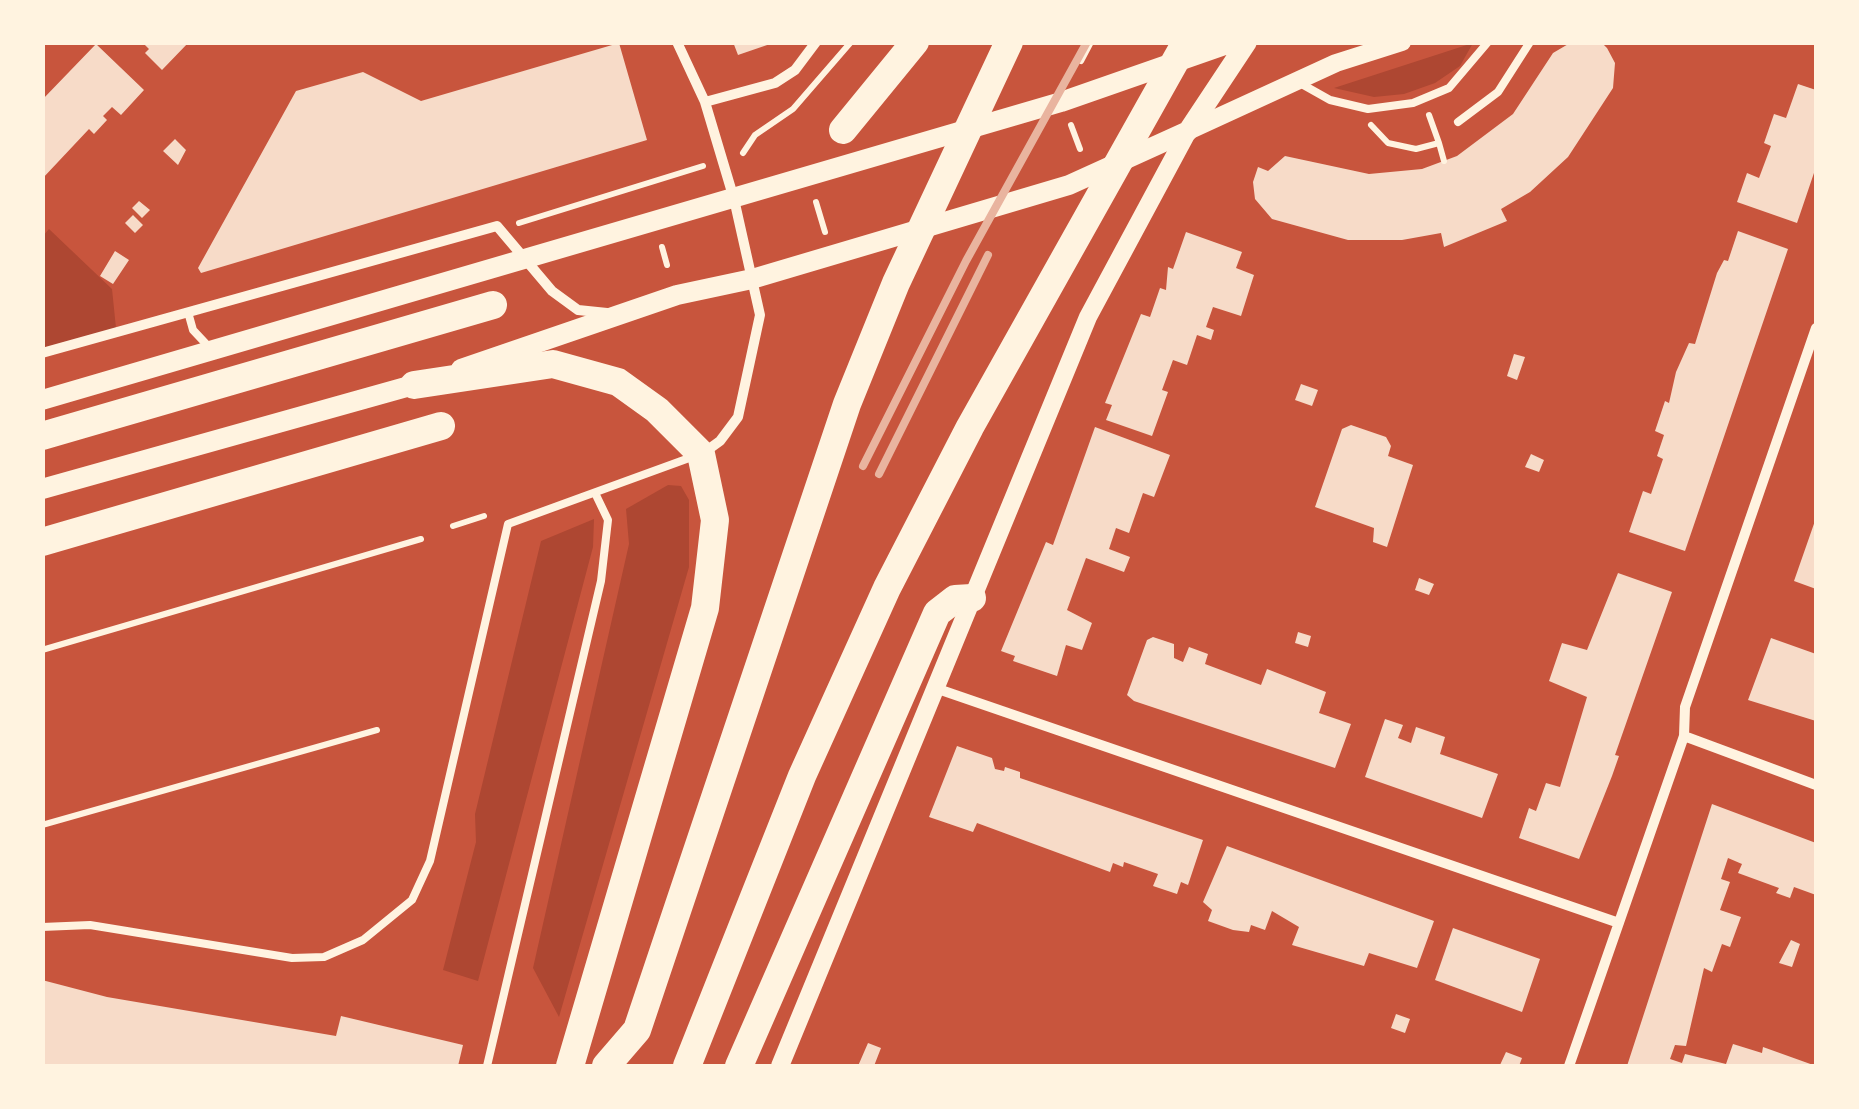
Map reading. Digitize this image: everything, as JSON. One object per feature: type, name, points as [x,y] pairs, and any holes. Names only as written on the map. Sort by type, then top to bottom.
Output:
[{"type":"highway","points":[[842,130],[916,42]]},
{"type":"highway","points":[[606,1066],[638,1030],[847,404],[896,283],[1010,42]]},
{"type":"highway","points":[[687,1066],[810,758],[887,588],[970,427],[1197,47]]},
{"type":"highway","points":[[42,436],[493,305]]},
{"type":"highway","points":[[414,385],[554,364],[618,382],[657,410],[701,454],[714,520],[705,608],[570,1066]]},
{"type":"highway","points":[[42,542],[442,426]]},
{"type":"highway","points":[[739,1066],[937,613],[955,599],[972,598]]},
{"type":"main road","points":[[42,400],[523,256],[734,199],[1061,102],[1197,47],[1232,42]]},
{"type":"main road","points":[[42,489],[414,385],[677,294],[752,279],[1069,185],[1188,132],[1247,42]]},
{"type":"street","points":[[676,42],[705,102],[734,199],[760,315],[738,417],[720,441],[701,454]]},
{"type":"street","points":[[705,102],[775,83],[795,70],[816,42]]},
{"type":"street","points":[[780,1066],[1088,317],[1188,132],[1336,63],[1402,42]]},
{"type":"street","points":[[42,354],[497,226],[552,291],[578,310],[614,315]]},
{"type":"street","points":[[1569,1066],[1684,736],[1685,707],[1816,328]]},
{"type":"street","points":[[938,689],[1619,923]]},
{"type":"street","points":[[1684,736],[1816,785]]},
{"type":"lane","points":[[1298,82],[1330,100],[1368,109],[1413,103],[1448,88],[1488,42]]},
{"type":"lane","points":[[1458,122],[1498,92],[1530,42]]},
{"type":"lane","points":[[188,312],[193,330],[211,350]]},
{"type":"lane","points":[[186,358],[193,330]]},
{"type":"lane","points":[[42,927],[90,925],[292,958],[324,957],[364,940],[412,900],[430,861],[508,524],[701,454]]},
{"type":"lane","points":[[487,1066],[601,581],[608,520],[596,495]]},
{"type":"path","points":[[1081,61],[1091,42]]},
{"type":"path","points":[[1067,115],[1080,149]]},
{"type":"path","points":[[1369,120],[1380,137],[1399,147],[1439,143]]},
{"type":"path","points":[[1435,132],[1444,162]]},
{"type":"path","points":[[816,202],[826,233]]},
{"type":"path","points":[[452,526],[484,516]]},
{"type":"path","points":[[42,650],[421,539]]},
{"type":"path","points":[[42,825],[377,730]]},
{"type":"shaded area","points":[[1473,43],[1460,66],[1435,83],[1404,94],[1374,97],[1334,88]]},
{"type":"shaded area","points":[[49,229],[112,289],[116,328],[43,348],[43,236]]},
{"type":"shaded area","points":[[668,485],[681,486],[689,500],[689,567],[559,1017],[533,968],[629,544],[626,509]]},
{"type":"shaded area","points":[[594,519],[593,547],[478,981],[443,970],[476,842],[475,814],[541,541]]},
{"type":"building","points":[[142,42],[189,42],[162,70],[145,53],[149,49]]},
{"type":"building","points":[[733,42],[773,42],[773,43],[738,55]]},
{"type":"building","points":[[1601,42],[1615,63],[1613,88],[1568,157],[1530,192],[1501,209],[1507,221],[1444,247],[1441,233],[1402,240],[1348,240],[1272,219],[1255,199],[1253,182],[1258,167],[1268,171],[1285,156],[1369,174],[1422,169],[1457,156],[1513,114],[1553,53],[1570,43]]},
{"type":"building","points":[[619,43],[647,140],[201,273],[198,268],[296,91],[363,72],[421,101]]},
{"type":"building","points":[[96,44],[144,90],[121,115],[112,107],[103,116],[107,120],[94,134],[89,129],[42,179],[42,100]]},
{"type":"building","points":[[1798,84],[1816,90],[1816,167],[1797,223],[1737,202],[1747,173],[1759,178],[1771,146],[1764,143],[1774,114],[1786,118]]},
{"type":"building","points":[[175,139],[186,150],[178,165],[163,151]]},
{"type":"building","points":[[139,201],[150,210],[142,218],[132,208]]},
{"type":"building","points":[[133,215],[143,225],[135,233],[125,223]]},
{"type":"building","points":[[1738,231],[1788,249],[1685,551],[1629,532],[1643,491],[1651,494],[1663,459],[1657,456],[1664,435],[1655,431],[1665,401],[1669,403],[1676,372],[1689,343],[1695,344],[1717,273],[1724,260],[1728,261]]},
{"type":"building","points":[[1186,232],[1242,252],[1236,268],[1254,275],[1241,316],[1213,307],[1206,327],[1214,330],[1211,340],[1197,335],[1187,365],[1173,360],[1162,390],[1168,392],[1152,436],[1106,420],[1112,405],[1105,403],[1141,314],[1150,317],[1160,288],[1166,290],[1168,267],[1173,269]]},
{"type":"building","points":[[115,251],[129,260],[113,284],[100,276]]},
{"type":"building","points":[[1514,354],[1525,357],[1517,380],[1507,376]]},
{"type":"building","points":[[1301,384],[1318,390],[1312,406],[1295,400]]},
{"type":"building","points":[[1351,425],[1386,437],[1391,446],[1388,456],[1413,465],[1387,547],[1373,542],[1374,528],[1315,507],[1342,429]]},
{"type":"building","points":[[1095,427],[1170,455],[1154,497],[1143,493],[1129,533],[1116,528],[1109,549],[1130,557],[1124,572],[1086,558],[1067,610],[1092,623],[1082,650],[1066,645],[1057,676],[1013,661],[1015,656],[1001,651],[1046,542],[1053,545]]},
{"type":"building","points":[[1531,454],[1544,460],[1539,472],[1525,467]]},
{"type":"building","points":[[1816,518],[1816,589],[1794,581]]},
{"type":"building","points":[[1618,573],[1672,592],[1615,755],[1619,756],[1579,859],[1519,838],[1529,808],[1536,811],[1546,783],[1560,787],[1587,697],[1549,681],[1562,643],[1587,650]]},
{"type":"building","points":[[1419,578],[1434,584],[1429,595],[1415,590]]},
{"type":"building","points":[[1298,632],[1311,636],[1308,647],[1295,643]]},
{"type":"building","points":[[1153,637],[1174,644],[1174,658],[1183,662],[1189,647],[1208,654],[1205,664],[1261,685],[1267,669],[1326,692],[1319,713],[1351,724],[1335,768],[1134,701],[1127,695],[1147,640]]},
{"type":"building","points":[[1771,638],[1816,654],[1816,721],[1748,700]]},
{"type":"building","points":[[1385,719],[1403,725],[1398,738],[1411,743],[1416,727],[1445,737],[1440,754],[1498,774],[1482,818],[1365,777]]},
{"type":"building","points":[[957,746],[992,758],[995,769],[1004,771],[1005,767],[1020,772],[1020,778],[1203,840],[1188,885],[1181,882],[1177,894],[1153,886],[1158,874],[1124,862],[1123,867],[1113,863],[1110,872],[977,823],[973,832],[929,817]]},
{"type":"building","points":[[1712,804],[1816,843],[1816,895],[1794,887],[1790,898],[1776,893],[1779,888],[1738,873],[1742,864],[1728,858],[1721,879],[1730,882],[1720,910],[1741,917],[1730,947],[1722,944],[1712,972],[1704,968],[1686,1046],[1675,1045],[1670,1059],[1682,1063],[1685,1054],[1726,1064],[1733,1044],[1762,1053],[1763,1047],[1816,1066],[1627,1066]]},
{"type":"building","points":[[1227,846],[1434,921],[1417,968],[1369,953],[1364,966],[1292,945],[1299,927],[1272,911],[1265,930],[1251,925],[1249,932],[1233,930],[1208,921],[1212,910],[1203,902]]},
{"type":"building","points":[[1453,928],[1540,959],[1522,1012],[1435,980]]},
{"type":"building","points":[[1791,940],[1800,944],[1792,967],[1779,963]]},
{"type":"building","points":[[42,980],[107,997],[336,1036],[341,1016],[463,1045],[458,1066],[42,1066]]},
{"type":"building","points":[[1396,1014],[1410,1019],[1405,1033],[1391,1028]]},
{"type":"building","points":[[868,1043],[881,1048],[874,1066],[858,1066]]},
{"type":"building","points":[[1506,1052],[1522,1058],[1519,1066],[1500,1065]]},
{"type":"railway","points":[[863,466],[966,261],[1087,42]]},
{"type":"railway","points":[[879,474],[988,255]]}]
